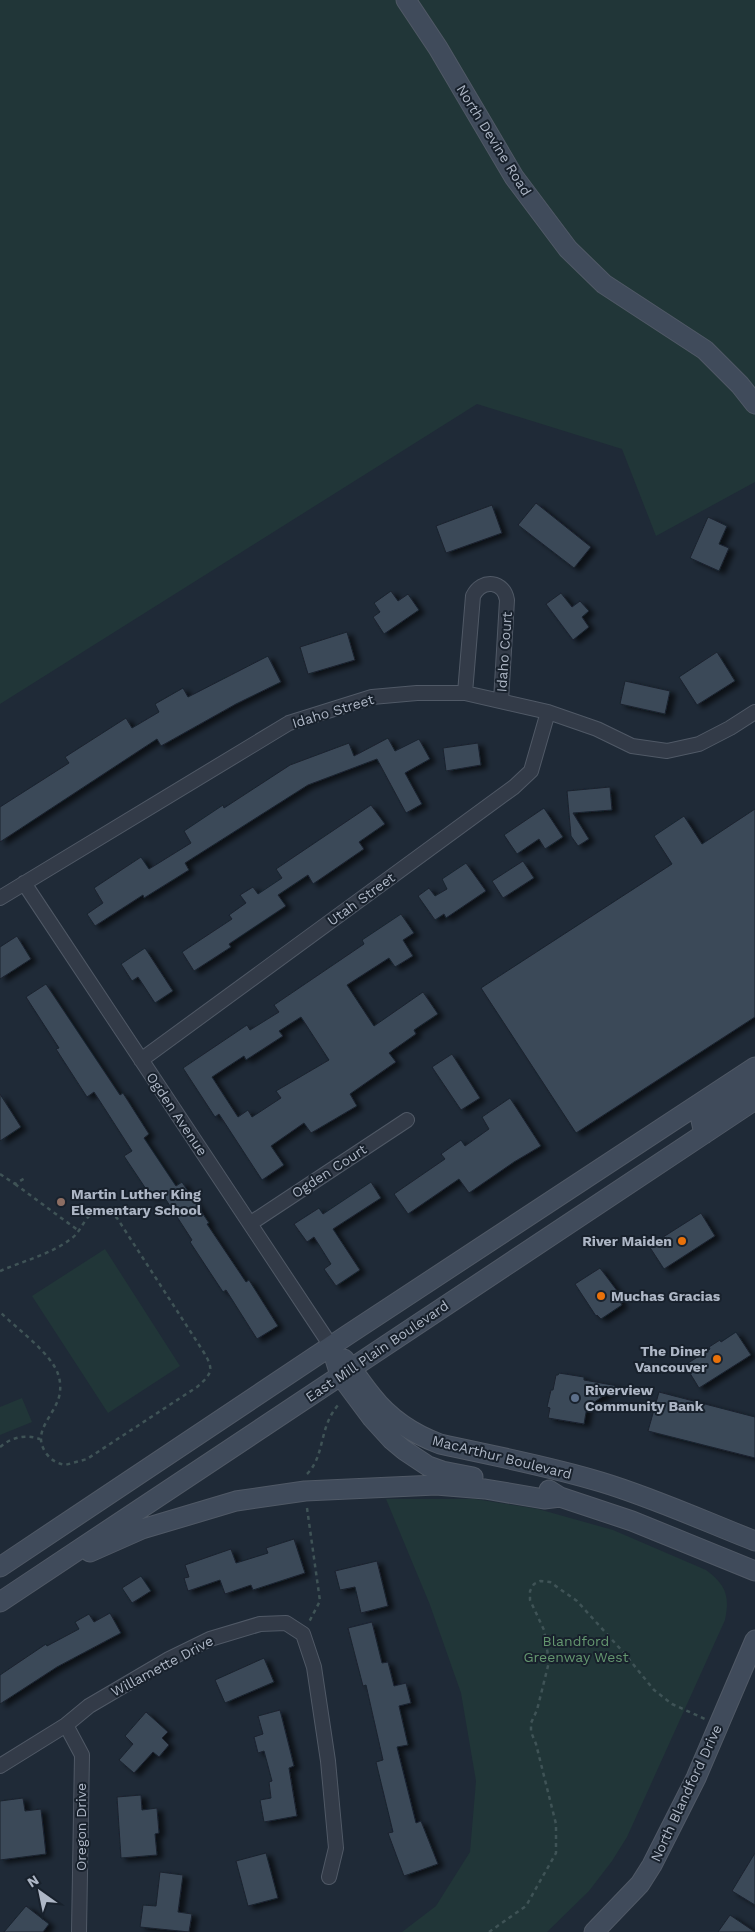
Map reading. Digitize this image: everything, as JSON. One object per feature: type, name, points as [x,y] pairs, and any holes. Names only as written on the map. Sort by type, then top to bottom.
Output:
[{"type":"street","name":"North Devine Road","points":[[406,0],[438,48],[514,177],[568,249],[604,284],[705,350],[740,385],[755,404]]},
{"type":"street","name":"Idaho Court","points":[[466,693],[473,596],[484,584],[495,584],[504,590],[507,600],[501,701]]},
{"type":"street","name":"Idaho Street","points":[[0,898],[289,723],[372,697],[417,693],[466,693],[548,712],[597,729],[632,746],[667,750],[699,744],[755,712]]},
{"type":"street","name":"Utah Street","points":[[140,1060],[514,786],[531,771],[548,712]]},
{"type":"street","name":"Ogden Avenue","points":[[24,883],[331,1346]]},
{"type":"street","name":"East Mill Plain Boulevard","points":[[0,1567],[755,1067]]},
{"type":"street","points":[[704,1134],[701,1120],[755,1082]]},
{"type":"street","name":"East Mill Plain Boulevard","points":[[0,1602],[755,1100]]},
{"type":"street","name":"Ogden Court","points":[[251,1223],[407,1120]]},
{"type":"street","name":"MacArthur Boulevard","points":[[331,1346],[346,1371],[361,1405],[382,1430],[404,1450],[428,1466],[456,1474],[546,1488],[560,1497],[632,1521],[755,1571]]},
{"type":"street","name":"MacArthur Boulevard","points":[[346,1371],[383,1409],[404,1427],[427,1439],[440,1444],[540,1466],[600,1482],[639,1495],[755,1541]]},
{"type":"street","points":[[41,1574],[142,1529],[236,1502],[305,1491],[436,1485],[485,1489],[544,1499],[560,1497]]},
{"type":"street","name":"Willamette Drive","points":[[0,1766],[66,1725],[89,1706],[169,1659],[210,1639],[260,1624],[286,1623],[303,1634],[314,1666],[328,1761],[336,1848],[329,1877]]},
{"type":"street","name":"North Blandford Drive","points":[[594,1932],[640,1884],[652,1865],[696,1778],[755,1640]]},
{"type":"street","name":"Oregon Drive","points":[[66,1725],[82,1755],[80,1932]]},
{"type":"path","points":[[0,1174],[79,1231]]},
{"type":"path","points":[[15,1184],[25,1178]]},
{"type":"path","points":[[0,1271],[65,1244],[79,1231],[91,1215],[99,1212],[108,1213],[117,1218],[210,1362],[211,1370],[208,1378],[197,1387],[88,1459],[65,1465],[50,1458],[43,1448],[40,1439],[42,1430],[57,1402],[60,1385],[58,1376],[48,1357],[0,1312]]},
{"type":"path","points":[[0,1319],[4,1316]]},
{"type":"path","points":[[0,1447],[14,1438],[22,1436],[40,1439]]},
{"type":"path","points":[[489,1932],[526,1906],[556,1853],[556,1824],[536,1744],[531,1732],[531,1724],[537,1710],[549,1662],[544,1630],[530,1600],[530,1591],[534,1584],[540,1581],[550,1582],[577,1601],[624,1653],[654,1690],[672,1704],[719,1725]]},
{"type":"green space","points":[[0,0],[755,0],[755,482],[656,536],[622,449],[477,404],[0,704]]},
{"type":"green space","points":[[105,1249],[180,1366],[108,1413],[32,1296]]},
{"type":"green space","points":[[22,1398],[32,1422],[0,1435],[0,1407]]},
{"type":"green space","name":"Blandford Greenway West","points":[[386,1499],[475,1499],[538,1509],[613,1530],[706,1570],[713,1575],[725,1592],[727,1604],[725,1620],[627,1837],[612,1861],[589,1891],[547,1932],[402,1932],[436,1906],[470,1852],[476,1781],[461,1693],[430,1605]]},
{"type":"building","points":[[536,503],[591,547],[574,568],[518,525]]},
{"type":"building","points":[[492,505],[502,533],[446,553],[436,526]]},
{"type":"building","points":[[708,517],[727,526],[719,544],[729,548],[719,571],[690,558]]},
{"type":"building","points":[[391,591],[398,601],[408,594],[419,610],[384,634],[373,617],[380,612],[374,603]]},
{"type":"building","points":[[561,593],[572,607],[580,601],[589,611],[582,617],[589,627],[573,640],[546,604]]},
{"type":"building","points":[[347,632],[355,660],[308,674],[300,647]]},
{"type":"building","points":[[717,652],[735,681],[697,705],[679,677]]},
{"type":"building","points":[[268,656],[281,682],[236,704],[161,746],[157,739],[0,842],[0,807],[69,763],[65,757],[126,718],[132,728],[159,712],[155,704],[183,688],[188,697]]},
{"type":"building","points":[[625,681],[670,691],[665,714],[620,704]]},
{"type":"building","points":[[388,738],[395,751],[419,739],[430,759],[405,773],[422,804],[406,813],[377,759],[308,785],[185,863],[189,870],[144,898],[143,895],[95,926],[87,914],[103,903],[94,888],[141,857],[149,869],[191,843],[184,831],[223,805],[224,808],[290,765],[349,743],[354,756]]},
{"type":"building","points":[[478,743],[481,765],[446,771],[443,748]]},
{"type":"building","points":[[610,787],[612,810],[573,813],[589,839],[578,846],[571,836],[567,791]]},
{"type":"building","points":[[371,805],[385,824],[359,842],[364,849],[313,884],[308,875],[278,895],[286,906],[229,944],[231,947],[194,971],[182,952],[232,919],[229,915],[246,903],[240,895],[253,887],[258,894],[282,878],[276,869]]},
{"type":"building","points":[[544,808],[563,837],[545,849],[539,839],[517,854],[504,835]]},
{"type":"building","points":[[755,809],[755,1017],[576,1133],[481,988],[672,864],[654,836],[684,816],[702,844]]},
{"type":"building","points":[[523,861],[534,878],[503,898],[492,881]]},
{"type":"building","points":[[466,863],[486,891],[446,918],[444,914],[435,920],[418,896],[429,888],[435,896],[447,889],[442,879]]},
{"type":"building","points":[[401,914],[414,933],[403,940],[413,956],[395,967],[389,958],[347,985],[374,1026],[423,992],[438,1014],[414,1030],[416,1034],[389,1053],[396,1062],[350,1094],[357,1106],[311,1133],[304,1123],[271,1146],[284,1165],[262,1180],[219,1114],[215,1117],[183,1068],[247,1025],[250,1030],[279,1012],[274,1005],[364,944],[362,940]],"holes":[[[301,1017],[329,1060],[276,1091],[281,1098],[252,1117],[248,1110],[238,1117],[212,1077],[244,1056],[246,1060],[283,1036],[279,1031]]]},
{"type":"building","points":[[17,936],[31,959],[0,979],[0,947]]},
{"type":"building","points":[[145,948],[173,991],[155,1003],[138,977],[132,981],[121,964]]},
{"type":"building","points":[[46,984],[120,1095],[123,1093],[149,1134],[144,1138],[176,1186],[182,1182],[209,1223],[207,1224],[246,1282],[249,1280],[278,1326],[257,1339],[226,1290],[223,1292],[190,1242],[192,1240],[161,1192],[152,1198],[124,1156],[132,1151],[94,1092],[87,1097],[56,1049],[59,1048],[26,997]]},
{"type":"building","points":[[452,1054],[480,1098],[461,1110],[432,1067]]},
{"type":"building","points":[[0,1094],[21,1127],[0,1141]]},
{"type":"building","points":[[510,1098],[541,1146],[469,1193],[459,1179],[408,1214],[394,1194],[445,1159],[441,1154],[461,1140],[465,1146],[489,1129],[482,1117]]},
{"type":"building","points":[[371,1182],[381,1198],[333,1229],[360,1270],[336,1286],[324,1269],[331,1264],[314,1237],[307,1242],[294,1224],[319,1208],[323,1214]]},
{"type":"building","name":"River Maiden","points":[[701,1213],[715,1236],[664,1269],[649,1246]]},
{"type":"building","name":"Muchas Gracias","points":[[600,1268],[618,1292],[622,1305],[601,1319],[596,1316],[575,1284]]},
{"type":"building","points":[[736,1332],[751,1355],[699,1388],[685,1365],[710,1349],[709,1347]]},
{"type":"building","name":"Riverview Community Bank","points":[[559,1373],[618,1386],[587,1407],[584,1424],[548,1418],[550,1408],[547,1407],[551,1390],[553,1390],[556,1375]]},
{"type":"building","points":[[659,1392],[755,1417],[755,1458],[648,1431]]},
{"type":"building","points":[[294,1539],[305,1573],[253,1590],[251,1585],[225,1594],[220,1580],[188,1591],[184,1578],[189,1577],[185,1565],[231,1549],[236,1563],[268,1553],[266,1548]]},
{"type":"building","points":[[377,1561],[388,1606],[361,1613],[355,1587],[340,1590],[335,1571]]},
{"type":"building","points":[[141,1576],[151,1591],[132,1603],[122,1588]]},
{"type":"building","points":[[110,1613],[121,1633],[57,1667],[0,1704],[0,1675],[46,1644],[47,1646],[79,1629],[75,1622],[89,1614],[94,1622]]},
{"type":"building","points":[[372,1622],[382,1663],[388,1662],[394,1686],[406,1683],[411,1703],[399,1706],[408,1745],[397,1747],[416,1823],[421,1821],[438,1864],[404,1876],[388,1833],[393,1832],[376,1762],[383,1760],[366,1685],[363,1686],[348,1628]]},
{"type":"building","points":[[264,1658],[274,1682],[225,1703],[215,1680]]},
{"type":"building","points":[[280,1710],[294,1766],[289,1768],[297,1816],[264,1822],[260,1800],[271,1798],[269,1782],[272,1781],[264,1751],[258,1753],[254,1737],[263,1734],[258,1716]]},
{"type":"building","points":[[146,1712],[168,1732],[162,1738],[169,1745],[159,1757],[153,1752],[134,1773],[119,1760],[133,1744],[125,1736]]},
{"type":"building","points":[[141,1795],[142,1810],[157,1808],[159,1833],[155,1834],[157,1855],[121,1858],[117,1797]]},
{"type":"building","points":[[23,1798],[25,1811],[41,1809],[46,1854],[0,1860],[0,1801]]},
{"type":"building","points":[[266,1853],[278,1898],[248,1906],[236,1861]]},
{"type":"building","points":[[755,1853],[755,1905],[732,1891]]},
{"type":"building","points":[[160,1872],[183,1875],[178,1912],[192,1914],[189,1932],[140,1927],[143,1905],[156,1906]]},
{"type":"building","points":[[26,1906],[49,1924],[43,1932],[4,1932]]},
{"type":"building","points":[[730,1915],[755,1932],[718,1932]]},
{"type":"place","name":"Martin Luther King Elementary School","points":[[61,1202]]},
{"type":"place","name":"River Maiden","points":[[682,1241]]},
{"type":"place","name":"Muchas Gracias","points":[[601,1296]]},
{"type":"place","name":"The Diner Vancouver","points":[[717,1359]]},
{"type":"place","name":"Riverview Community Bank","points":[[575,1398]]}]
